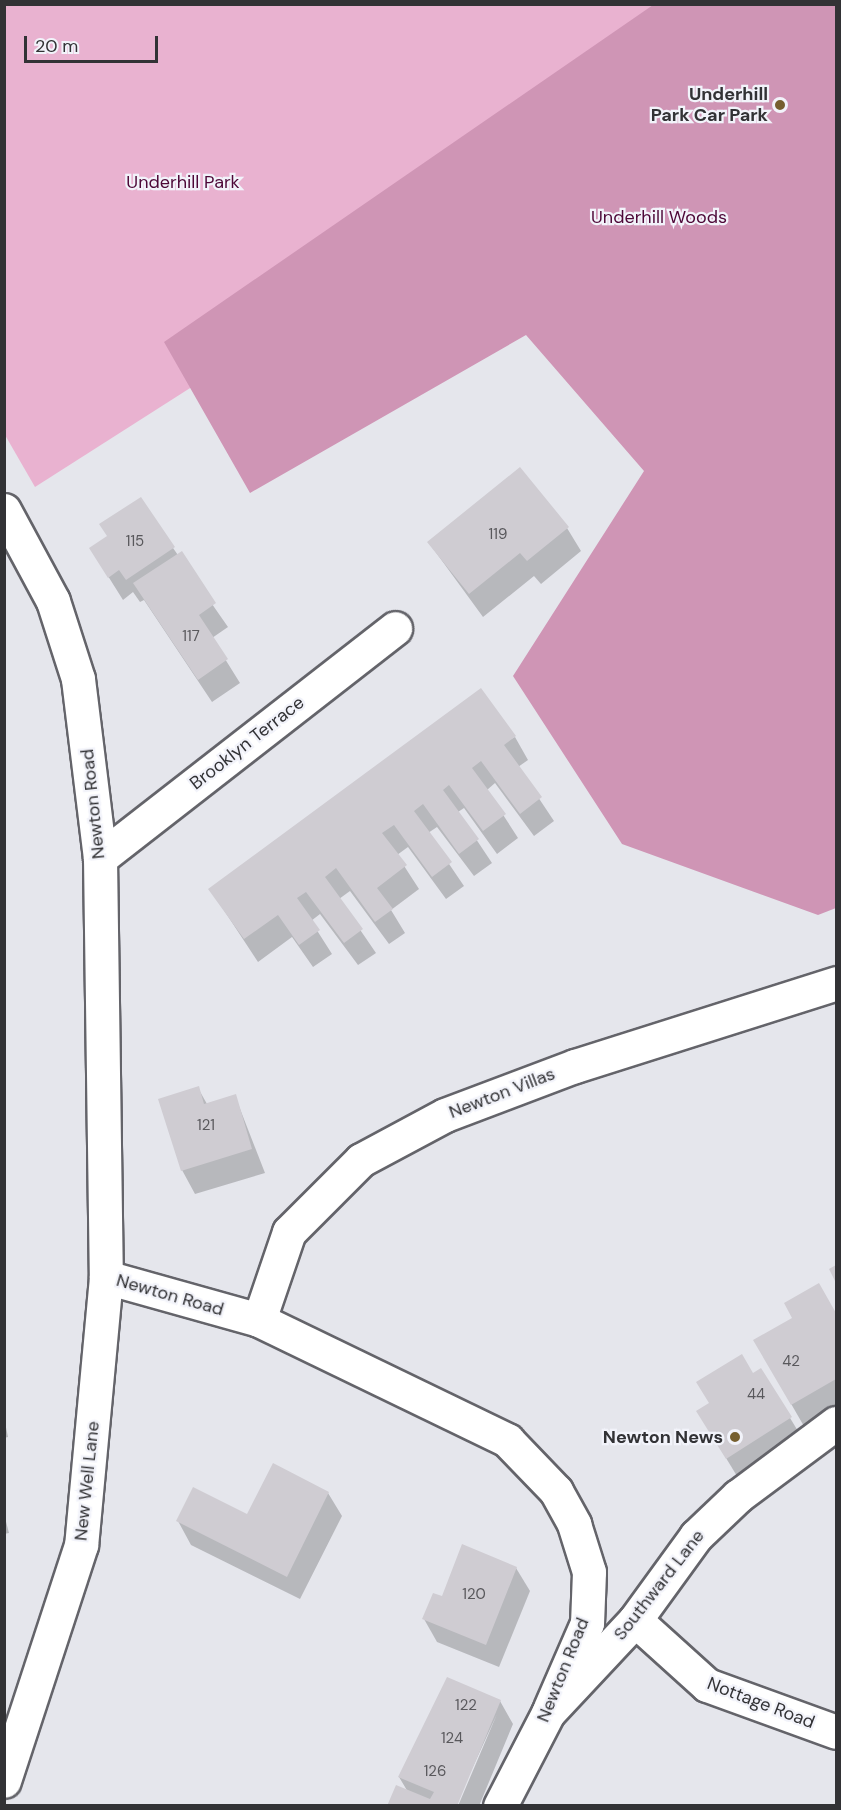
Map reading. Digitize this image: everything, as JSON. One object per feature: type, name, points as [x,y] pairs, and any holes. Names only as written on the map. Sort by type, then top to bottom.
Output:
[{"type":"street","name":"Newton Road","points":[[4,510],[53,600],[78,679],[100,858],[106,1277],[259,1320],[507,1440],[556,1491],[574,1524],[589,1572],[587,1623],[548,1713],[500,1806]]},
{"type":"street","name":"Brooklyn Terrace","points":[[100,858],[395,628]]},
{"type":"street","name":"Newton Villas","points":[[259,1320],[289,1232],[361,1160],[446,1114],[575,1066],[837,983]]},
{"type":"street","name":"New Well Lane","points":[[4,1781],[81,1545],[106,1277]]},
{"type":"street","name":"Southward Lane","points":[[548,1713],[635,1620],[696,1536],[738,1496],[837,1423]]},
{"type":"street","name":"Nottage Road","points":[[635,1620],[707,1685],[837,1732]]},
{"type":"green space","name":"Underhill Park","points":[[4,5],[734,5],[634,105],[35,487],[5,435]]},
{"type":"green space","name":"Underhill Woods","points":[[653,5],[836,5],[836,908],[818,915],[622,844],[513,676],[644,471],[526,335],[250,493],[164,342]]},
{"type":"building","points":[[520,467],[569,527],[527,561],[520,553],[469,594],[427,542]]},
{"type":"building","points":[[141,497],[175,547],[126,580],[119,570],[108,578],[89,548],[107,536],[99,524]]},
{"type":"building","points":[[182,551],[216,603],[199,615],[228,659],[198,680],[133,583]]},
{"type":"building","points":[[481,688],[516,736],[504,745],[542,797],[520,814],[481,761],[472,768],[506,814],[483,831],[449,785],[443,790],[479,839],[459,854],[423,804],[414,811],[452,862],[432,877],[394,825],[382,833],[407,865],[377,888],[393,909],[375,922],[336,868],[325,877],[363,929],[344,943],[306,892],[297,898],[320,930],[299,945],[278,915],[244,939],[208,889]]},
{"type":"building","points":[[199,1086],[204,1104],[236,1094],[252,1149],[181,1171],[158,1099]]},
{"type":"building","points":[[836,1265],[836,1283],[829,1269]]},
{"type":"building","points":[[819,1283],[836,1313],[836,1379],[791,1405],[753,1340],[792,1318],[784,1303]]},
{"type":"building","points":[[742,1354],[753,1373],[761,1368],[792,1417],[726,1459],[696,1411],[709,1403],[696,1382]]},
{"type":"building","points":[[273,1463],[329,1492],[287,1577],[176,1521],[193,1487],[247,1514]]},
{"type":"building","points":[[462,1544],[517,1567],[486,1645],[422,1619],[433,1593],[442,1596]]},
{"type":"building","points":[[447,1677],[501,1700],[457,1806],[387,1806],[396,1785],[430,1799],[434,1792],[398,1777]]},
{"type":"place","name":"Underhill Park Car Park","points":[[780,105]]},
{"type":"place","name":"Newton News","points":[[735,1437]]}]
